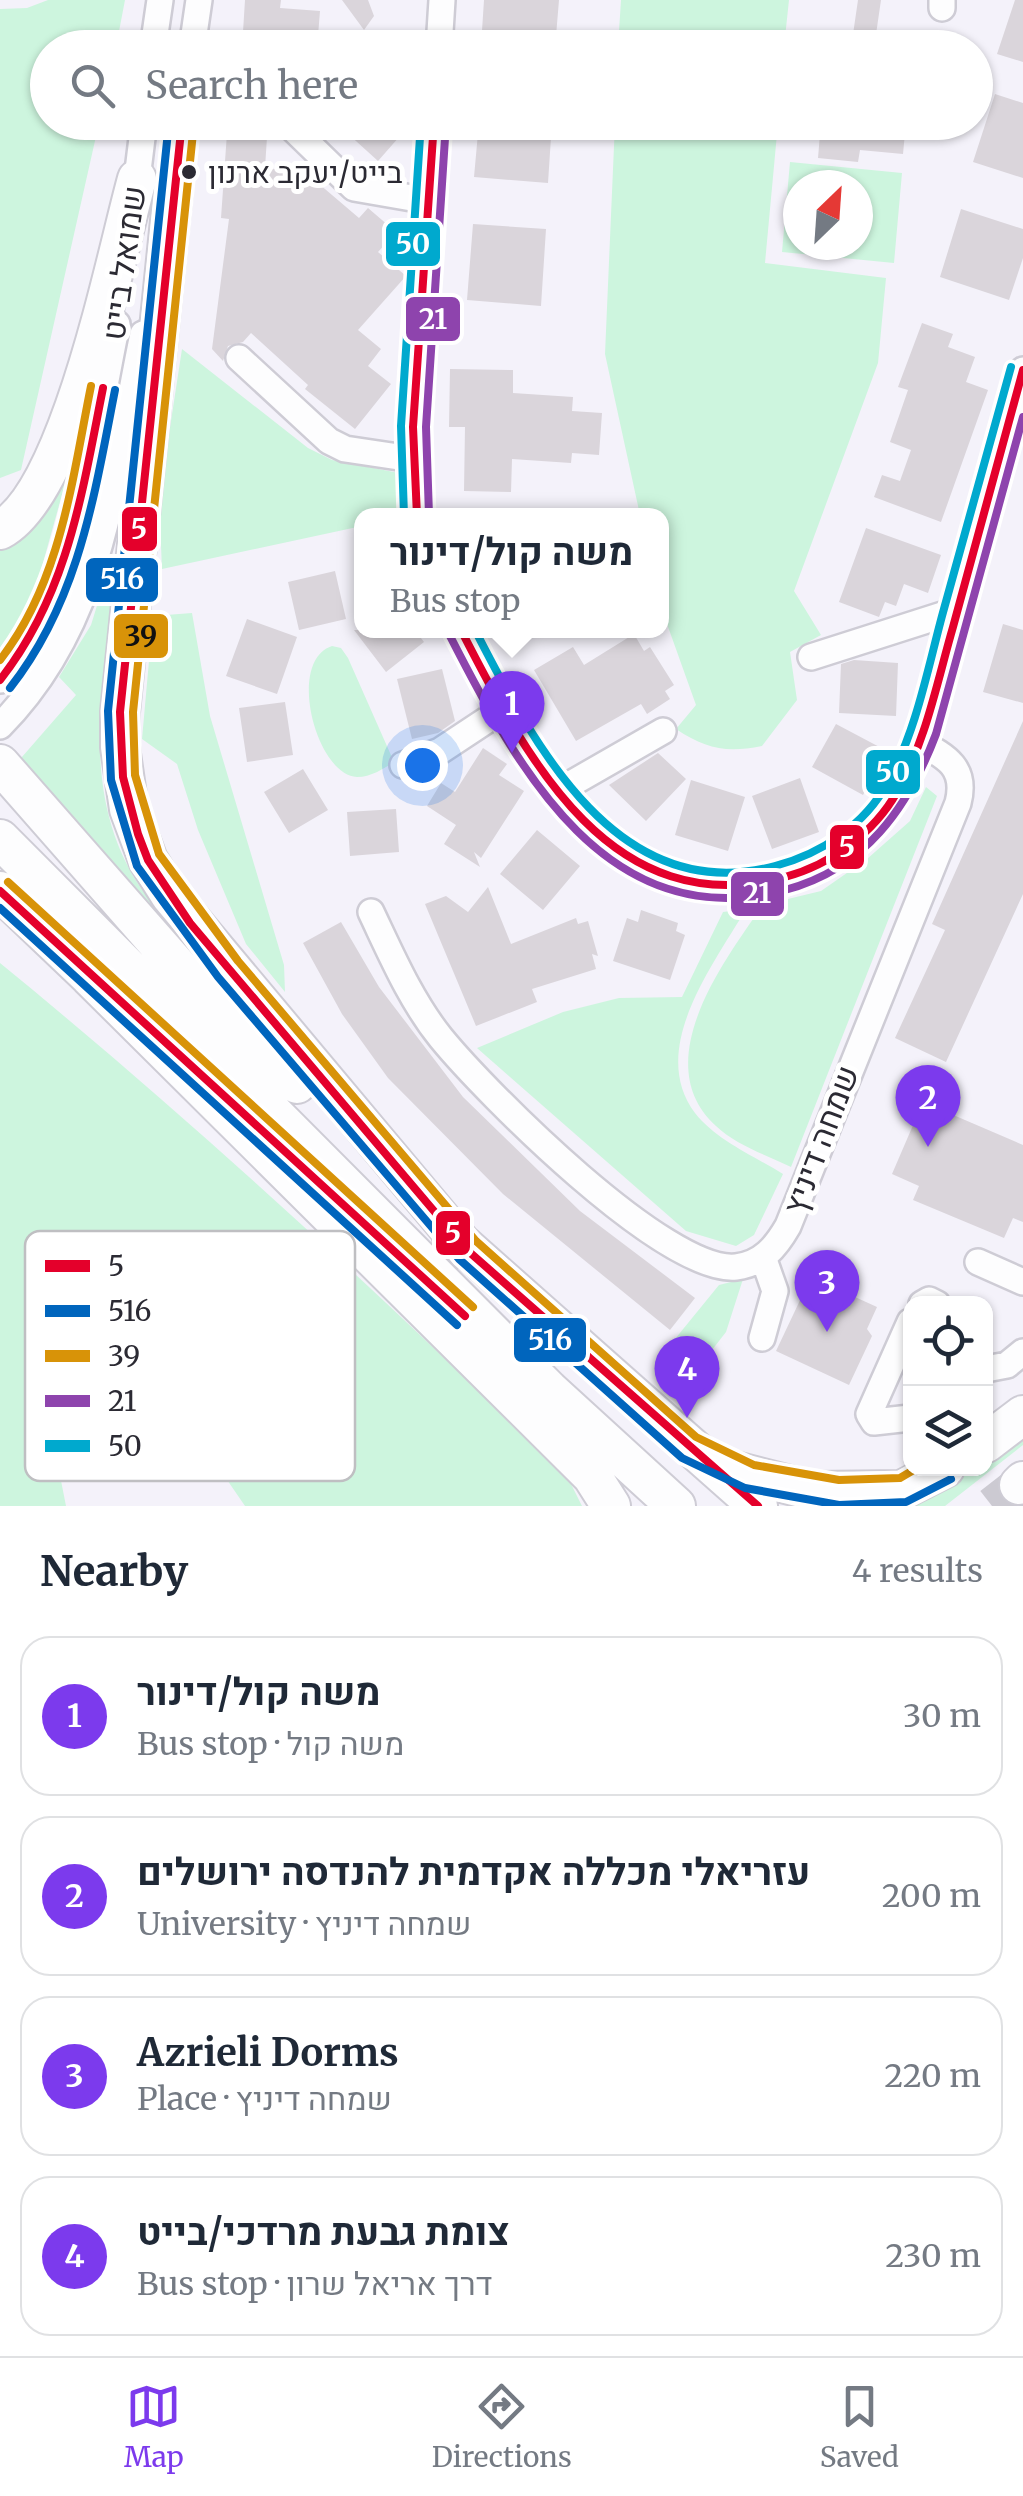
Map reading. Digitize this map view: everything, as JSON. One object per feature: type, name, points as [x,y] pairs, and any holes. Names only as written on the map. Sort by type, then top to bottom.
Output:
[{"type":"highway","points":[[0,530],[22,515],[38,494],[62,442],[137,179]]},
{"type":"highway","points":[[173,191],[120,712],[120,747],[130,808],[148,860],[190,922],[468,1250]]},
{"type":"highway","points":[[0,764],[180,969],[468,1250],[758,1506]]},
{"type":"highway","points":[[0,839],[549,1390]]},
{"type":"highway","points":[[0,891],[676,1506]]},
{"type":"highway","points":[[0,927],[321,1231]]},
{"type":"highway","points":[[90,976],[344,1231]]},
{"type":"highway","points":[[355,1242],[592,1476],[611,1506]]},
{"type":"highway","points":[[355,1261],[494,1381]]},
{"type":"highway","points":[[993,1437],[1023,1415]]},
{"type":"highway","points":[[689,1448],[727,1469],[795,1488],[838,1493],[904,1490]]},
{"type":"highway","points":[[868,1506],[930,1476]]},
{"type":"street","points":[[156,30],[160,0]]},
{"type":"street","points":[[195,30],[199,0]]},
{"type":"street","points":[[440,30],[442,0]]},
{"type":"street","name":"שמואל בייט","points":[[3,677],[37,630],[68,550],[117,324],[142,140]]},
{"type":"street","name":"שמואל בייט","points":[[0,726],[29,696],[59,654],[91,578],[173,191],[180,140]]},
{"type":"street","points":[[305,140],[354,188],[428,201]]},
{"type":"street","points":[[416,508],[412,459],[433,140]]},
{"type":"street","points":[[239,358],[329,442],[344,449],[412,459]]},
{"type":"street","points":[[466,638],[505,708],[592,828],[649,871],[697,884],[747,886],[778,880],[851,844],[891,802],[920,742],[1023,370]]},
{"type":"street","points":[[811,657],[958,610]]},
{"type":"street","points":[[403,765],[440,751],[505,708]]},
{"type":"street","points":[[562,789],[663,732]]},
{"type":"street","name":"שמחה דיניץ","points":[[763,1257],[788,1226],[958,803],[961,782],[955,766],[920,742]]},
{"type":"street","points":[[371,912],[438,1035],[483,1087],[586,1180],[661,1239],[692,1257],[724,1266],[763,1257],[775,1291],[762,1338]]},
{"type":"street","points":[[978,1262],[1023,1282]]},
{"type":"street","points":[[903,1338],[869,1414],[874,1422],[885,1424],[903,1420]]},
{"type":"street","points":[[993,1368],[1007,1366],[1023,1352]]},
{"type":"green space","points":[[48,0],[125,0],[119,30],[30,30],[30,140],[95,140],[21,470],[0,478],[0,9],[27,8]]},
{"type":"green space","points":[[621,0],[789,0],[786,30],[619,30]]},
{"type":"green space","points":[[614,140],[776,140],[765,263],[886,278],[878,363],[794,591],[821,635],[790,652],[797,700],[762,746],[717,748],[676,729],[696,705],[669,630],[669,508],[638,508],[605,354]]},
{"type":"green space","points":[[790,162],[871,170],[789,170]]},
{"type":"green space","points":[[873,170],[902,173],[894,263],[863,260],[873,260]]},
{"type":"green space","points":[[182,349],[308,448],[332,460],[399,473],[398,508],[354,508],[354,528],[162,569],[159,499]]},
{"type":"green space","points":[[75,448],[31,606],[0,648],[0,551],[30,524]]},
{"type":"green space","points":[[118,567],[101,697],[103,783],[111,825],[127,865],[157,910],[200,954],[189,961],[15,765],[76,695],[59,677],[91,625],[104,583]]},
{"type":"green space","points":[[192,613],[210,716],[284,965],[285,992],[246,944],[198,830],[177,764],[142,739],[153,616]]},
{"type":"green space","points":[[332,646],[341,648],[348,658],[394,762],[367,776],[342,771],[329,758],[312,716],[311,673],[318,656]]},
{"type":"green space","points":[[926,787],[937,796],[791,1167],[724,1133],[697,1101],[689,1073],[690,1043],[699,1013],[712,983],[763,905],[821,891],[867,859],[910,821]]},
{"type":"green space","points":[[746,909],[691,1008],[678,1062],[682,1088],[704,1123],[783,1174],[754,1235],[736,1246],[686,1231],[477,1048],[563,1012],[619,998],[682,997],[723,912]]},
{"type":"green space","points":[[0,963],[146,1086],[307,1231],[25,1231],[25,1481],[61,1481],[66,1506],[0,1506]]},
{"type":"green space","points":[[355,1274],[568,1478],[582,1506],[245,1506],[228,1481],[355,1481]]},
{"type":"green space","points":[[743,1279],[726,1332],[712,1350],[695,1349],[675,1339],[719,1285]]},
{"type":"green space","points":[[1023,1429],[1023,1445],[993,1468],[993,1453]]},
{"type":"green space","points":[[961,1476],[983,1476],[945,1506],[912,1506]]},
{"type":"building","points":[[245,0],[281,0],[280,8],[320,11],[318,30],[243,30]]},
{"type":"building","points":[[342,0],[368,0],[374,16],[364,30]]},
{"type":"building","points":[[484,0],[559,0],[556,30],[482,30]]},
{"type":"building","points":[[858,0],[881,0],[877,30],[854,30]]},
{"type":"building","points":[[1015,0],[1023,0],[1023,62],[997,54]]},
{"type":"building","points":[[995,94],[1023,103],[1023,178],[973,162],[980,140],[993,140]]},
{"type":"building","points":[[227,140],[267,140],[265,168],[305,172],[359,218],[368,208],[396,232],[378,252],[406,276],[358,330],[381,349],[368,366],[391,384],[355,429],[305,389],[308,385],[251,333],[243,342],[228,346],[223,361],[212,349],[229,219],[221,218]]},
{"type":"building","points":[[355,140],[396,140],[378,161]]},
{"type":"building","points":[[477,140],[551,140],[548,183],[474,177]]},
{"type":"building","points":[[820,140],[904,140],[903,154],[860,150],[858,162],[818,158]]},
{"type":"building","points":[[961,209],[1023,229],[1023,258],[1009,300],[940,277]]},
{"type":"building","points":[[473,224],[546,229],[541,306],[467,300]]},
{"type":"building","points":[[922,323],[953,334],[948,347],[975,357],[966,382],[988,390],[941,522],[874,497],[882,475],[900,481],[911,450],[890,442],[908,390],[898,387]]},
{"type":"building","points":[[450,369],[513,370],[513,393],[573,397],[572,411],[602,413],[599,455],[572,453],[571,463],[512,459],[511,492],[464,491],[465,427],[449,427]]},
{"type":"building","points":[[866,528],[941,555],[928,593],[904,584],[896,606],[885,602],[879,617],[839,602]]},
{"type":"building","points":[[335,571],[346,619],[299,630],[288,582]]},
{"type":"building","points":[[247,619],[297,637],[277,694],[226,676]]},
{"type":"building","points":[[1003,624],[1023,630],[1023,703],[983,692]]},
{"type":"building","points":[[360,638],[421,638],[424,642],[386,672]]},
{"type":"building","points":[[628,638],[636,638],[644,651],[650,647],[674,685],[665,691],[670,699],[647,714],[641,704],[576,741],[534,670],[573,647],[584,665]]},
{"type":"building","points":[[854,660],[898,663],[896,716],[839,713],[841,664]]},
{"type":"building","points":[[442,669],[455,721],[438,733],[412,739],[397,679]]},
{"type":"building","points":[[285,702],[293,755],[247,762],[239,708]]},
{"type":"building","points":[[1023,721],[1023,894],[946,1062],[895,1038],[945,930],[932,924]]},
{"type":"building","points":[[836,724],[887,751],[863,795],[812,767]]},
{"type":"building","points":[[483,748],[507,764],[499,775],[524,791],[481,858],[474,852],[480,867],[444,844],[456,825],[427,806],[441,783],[455,792]]},
{"type":"building","points":[[658,753],[686,779],[646,821],[609,785]]},
{"type":"building","points":[[303,769],[328,810],[289,833],[264,792]]},
{"type":"building","points":[[800,778],[819,832],[772,849],[752,796]]},
{"type":"building","points":[[691,780],[745,797],[728,851],[675,835]]},
{"type":"building","points":[[396,809],[399,852],[350,856],[347,812]]},
{"type":"building","points":[[537,830],[580,866],[543,910],[500,874]]},
{"type":"building","points":[[488,887],[511,944],[576,918],[578,924],[588,921],[598,956],[592,954],[596,969],[532,989],[537,1002],[476,1026],[425,904],[446,896],[468,912]]},
{"type":"building","points":[[641,910],[678,923],[676,931],[685,935],[670,980],[613,961],[627,918],[638,922]]},
{"type":"building","points":[[341,922],[379,987],[463,1097],[580,1211],[695,1298],[670,1330],[503,1194],[388,1078],[342,1014],[303,943]]},
{"type":"building","points":[[923,1102],[1023,1145],[1023,1222],[1013,1218],[1004,1238],[913,1200],[919,1186],[892,1174]]},
{"type":"building","points":[[811,1277],[877,1307],[867,1329],[872,1336],[849,1385],[776,1351]]},
{"type":"tunnel","points":[[992,1506],[1019,1485]]},
{"type":"transit line","name":"516","points":[[167,140],[108,711],[111,780],[137,866],[218,977],[459,1259],[682,1458],[745,1488],[839,1505],[906,1502],[951,1479]]},
{"type":"transit line","name":"5","points":[[180,140],[120,712],[123,777],[148,860],[190,923],[467,1250],[758,1506]]},
{"type":"transit line","name":"39","points":[[192,140],[133,712],[135,775],[159,854],[238,961],[476,1241],[696,1437],[754,1465],[839,1480],[903,1476]]},
{"type":"transit line","name":"50","points":[[404,508],[401,426],[420,140]]},
{"type":"transit line","name":"5","points":[[417,508],[413,427],[433,140]]},
{"type":"transit line","name":"21","points":[[429,508],[426,427],[445,140]]},
{"type":"transit line","name":"50","points":[[479,638],[525,722],[555,767],[589,808],[627,841],[671,863],[720,873],[775,866],[809,854],[840,836],[867,812],[888,782],[906,742],[1011,367]]},
{"type":"transit line","name":"5","points":[[465,638],[547,778],[583,820],[624,854],[671,876],[724,885],[802,872],[834,856],[863,834],[887,807],[907,773],[936,690],[1023,370]]},
{"type":"transit line","name":"39","points":[[0,660],[21,630],[51,564],[91,386]]},
{"type":"transit line","name":"5","points":[[0,680],[23,647],[57,578],[79,504],[103,388]]},
{"type":"transit line","name":"516","points":[[10,688],[53,619],[68,583],[91,508],[115,390]]},
{"type":"transit line","name":"21","points":[[451,638],[506,738],[539,787],[577,831],[619,865],[668,889],[723,898],[785,890],[813,880],[861,851],[880,832],[925,761],[936,734],[1023,417]]},
{"type":"transit line","name":"39","points":[[8,882],[473,1307]]},
{"type":"transit line","name":"5","points":[[0,891],[465,1316]]},
{"type":"transit line","name":"516","points":[[0,908],[354,1231]]},
{"type":"transit line","name":"516","points":[[355,1232],[457,1325]]},
{"type":"place","name":"בייט/יעקב ארנון","points":[[189,172]]},
{"type":"place","name":"משה קול/דינור","points":[[512,753]]},
{"type":"place","name":"עזריאלי מכללה אקדמית להנדסה ירושלים","points":[[928,1147]]},
{"type":"place","name":"Azrieli Dorms","points":[[827,1332]]},
{"type":"place","name":"צומת גבעת מרדכי/בייט","points":[[687,1418]]}]
